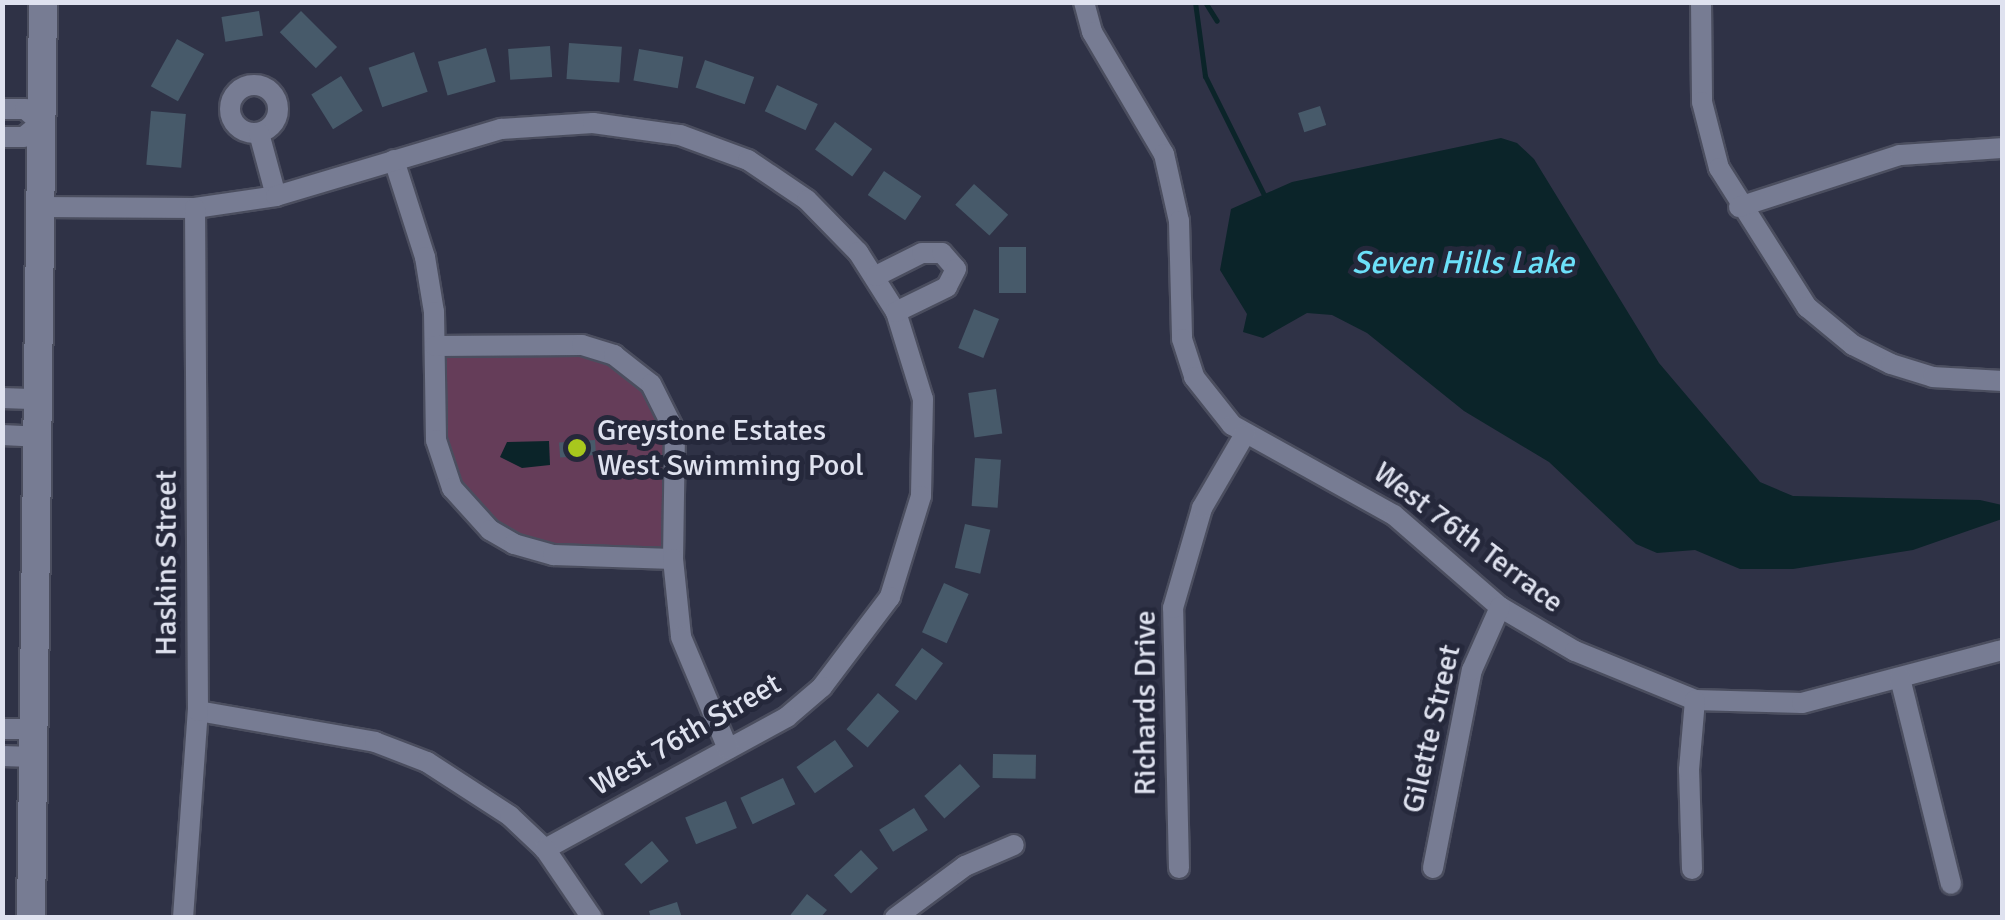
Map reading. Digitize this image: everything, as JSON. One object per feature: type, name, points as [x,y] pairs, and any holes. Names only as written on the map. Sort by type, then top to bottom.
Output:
[{"type":"main road","points":[[31,918],[43,2]]},
{"type":"street","name":"West 76th Terrace","points":[[1084,2],[1092,32],[1164,154],[1179,220],[1182,339],[1194,377],[1245,434],[1394,514],[1500,606],[1575,651],[1694,700],[1802,703],[2002,650]]},
{"type":"street","points":[[1702,2],[1702,102],[1718,168],[1739,207],[1807,307],[1854,345],[1934,377],[2002,382]]},
{"type":"street","points":[[2,109],[25,109],[41,124],[24,138],[2,138]]},
{"type":"street","name":"West 76th Street","points":[[39,207],[194,208],[276,196],[458,138],[546,124],[593,123],[680,134],[779,178],[834,224],[876,276],[896,312],[915,364],[926,433],[922,496],[908,554],[866,636],[822,687],[786,717],[545,849]]},
{"type":"street","points":[[259,133],[276,196]]},
{"type":"street","points":[[1739,207],[1900,155],[2002,148]]},
{"type":"street","points":[[394,160],[425,258],[435,346],[441,463],[452,488],[490,530],[554,554],[673,559]]},
{"type":"street","name":"Haskins Street","points":[[183,918],[198,711],[194,208]]},
{"type":"street","points":[[876,276],[922,253],[942,253],[956,269],[947,287],[896,312]]},
{"type":"street","points":[[435,346],[582,346],[637,369],[662,400],[675,432],[673,559],[681,637],[728,750]]},
{"type":"street","points":[[2,398],[37,399]]},
{"type":"street","name":"Richards Drive","points":[[1179,868],[1173,608],[1202,508],[1245,434]]},
{"type":"street","points":[[2,435],[37,437]]},
{"type":"street","name":"Gilette Street","points":[[1432,868],[1472,670],[1500,606]]},
{"type":"street","points":[[1900,678],[1951,884]]},
{"type":"street","points":[[1692,870],[1688,770],[1694,700]]},
{"type":"street","points":[[198,711],[375,742],[427,762],[510,816],[545,849],[592,918]]},
{"type":"street","points":[[2,730],[33,743]]},
{"type":"street","points":[[2,756],[33,743]]},
{"type":"street","points":[[895,918],[954,873],[1014,845]]},
{"type":"shaded area","points":[[435,346],[599,349],[670,416],[673,559],[514,544],[441,463]]},
{"type":"water","name":"Seven Hills Lake","points":[[1501,138],[1517,143],[1534,159],[1659,363],[1760,482],[1793,496],[1980,500],[2002,505],[2002,519],[1913,550],[1793,569],[1740,569],[1695,550],[1657,553],[1636,544],[1549,462],[1464,411],[1367,333],[1332,315],[1307,313],[1263,338],[1243,332],[1247,314],[1220,270],[1231,209],[1292,182]]},
{"type":"water","points":[[549,441],[550,465],[522,468],[500,457],[507,442]]},
{"type":"building","points":[[259,11],[263,36],[225,42],[221,17]]},
{"type":"building","points":[[301,11],[337,47],[316,68],[280,32]]},
{"type":"building","points":[[177,39],[204,54],[178,101],[151,86]]},
{"type":"building","points":[[569,43],[622,47],[619,83],[566,79]]},
{"type":"building","points":[[550,46],[552,77],[510,80],[508,49]]},
{"type":"building","points":[[486,48],[496,82],[448,95],[438,62]]},
{"type":"building","points":[[639,49],[683,57],[678,88],[633,81]]},
{"type":"building","points":[[414,52],[428,92],[382,107],[369,68]]},
{"type":"building","points":[[705,60],[754,77],[745,104],[696,87]]},
{"type":"building","points":[[341,76],[363,111],[333,129],[311,95]]},
{"type":"building","points":[[777,85],[818,104],[806,130],[765,111]]},
{"type":"building","points":[[1320,106],[1326,125],[1304,132],[1298,113]]},
{"type":"building","points":[[151,111],[186,114],[181,168],[146,165]]},
{"type":"building","points":[[835,122],[872,149],[852,177],[815,150]]},
{"type":"building","points":[[884,171],[921,196],[905,220],[868,195]]},
{"type":"building","points":[[974,184],[1008,215],[989,236],[955,205]]},
{"type":"building","points":[[999,247],[1026,247],[1026,293],[999,293]]},
{"type":"building","points":[[974,309],[999,319],[983,358],[958,348]]},
{"type":"building","points":[[996,389],[1002,434],[975,437],[968,393]]},
{"type":"building","name":"Greystone Estates West Swimming Pool","points":[[595,440],[596,455],[560,457],[559,443]]},
{"type":"building","points":[[975,458],[1001,460],[998,508],[972,506]]},
{"type":"building","points":[[965,524],[990,530],[980,574],[955,568]]},
{"type":"building","points":[[944,583],[969,594],[947,643],[922,632]]},
{"type":"building","points":[[922,648],[943,663],[916,700],[895,685]]},
{"type":"building","points":[[878,693],[899,711],[868,748],[847,729]]},
{"type":"building","points":[[835,740],[853,766],[815,793],[796,767]]},
{"type":"building","points":[[993,754],[1036,755],[1036,779],[993,778]]},
{"type":"building","points":[[960,764],[980,786],[944,818],[924,796]]},
{"type":"building","points":[[783,778],[795,804],[753,824],[740,798]]},
{"type":"building","points":[[726,801],[737,828],[696,844],[685,817]]},
{"type":"building","points":[[914,808],[928,830],[893,852],[879,830]]},
{"type":"building","points":[[652,841],[669,861],[641,884],[624,864]]},
{"type":"building","points":[[861,850],[878,868],[851,894],[834,875]]},
{"type":"building","points":[[807,894],[827,910],[820,918],[788,918]]},
{"type":"building","points":[[677,902],[682,918],[651,918],[649,911]]},
{"type":"waterway","points":[[1195,2],[1205,76],[1264,195]]},
{"type":"waterway","points":[[1205,2],[1217,21]]},
{"type":"place","name":"Greystone Estates West Swimming Pool","points":[[577,448]]}]
